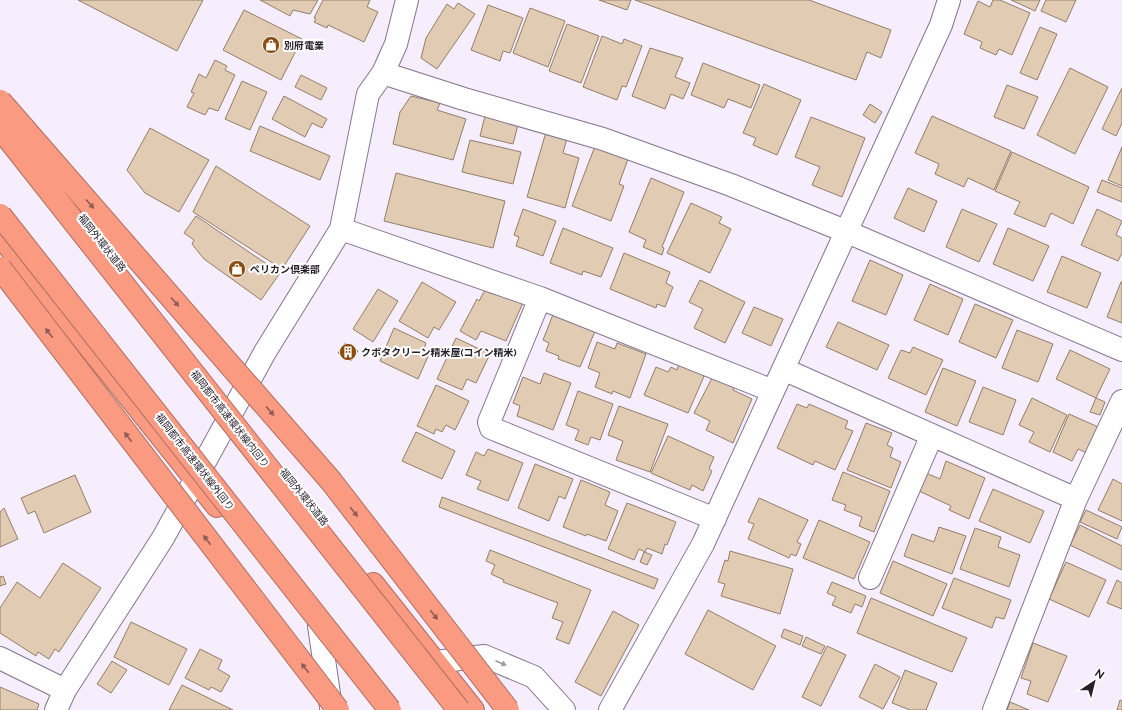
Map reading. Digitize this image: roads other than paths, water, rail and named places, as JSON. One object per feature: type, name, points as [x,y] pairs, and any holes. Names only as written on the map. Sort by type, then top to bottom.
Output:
[{"type":"highway","points":[[0,101],[330,481],[508,710]]},
{"type":"highway","name":"福岡外環状道路","points":[[0,114],[473,710]]},
{"type":"highway","name":"福岡都市高速環状線内回り","points":[[0,128],[460,710]]},
{"type":"highway","name":"福岡都市高速環状線外回り","points":[[0,215],[390,710]]},
{"type":"highway","points":[[0,235],[195,480],[319,626],[383,710]]},
{"type":"highway","points":[[0,268],[338,710]]},
{"type":"street","points":[[56,710],[65,690],[163,538],[265,352],[341,229],[368,94],[383,73],[396,44],[407,0]]},
{"type":"street","points":[[610,710],[703,544],[715,519],[845,231],[941,25],[948,0]]},
{"type":"street","points":[[383,73],[464,99],[604,139],[731,185],[845,231],[1122,350]]},
{"type":"street","points":[[341,229],[540,298],[773,391]]},
{"type":"street","points":[[540,298],[489,422],[491,428],[715,519]]},
{"type":"street","points":[[783,369],[1076,499]]},
{"type":"street","points":[[994,710],[1076,499],[1122,401]]},
{"type":"street","points":[[870,578],[932,435]]},
{"type":"street","points":[[319,626],[331,710]]},
{"type":"street","points":[[436,662],[484,656],[534,677],[564,710]]},
{"type":"street","points":[[0,658],[65,690]]},
{"type":"place","name":"別府電業","points":[[271,45]]},
{"type":"place","name":"ペリカン倶楽部","points":[[237,269]]},
{"type":"place","name":"クボタクリーン精米屋(コイン精米)","points":[[348,352]]}]
